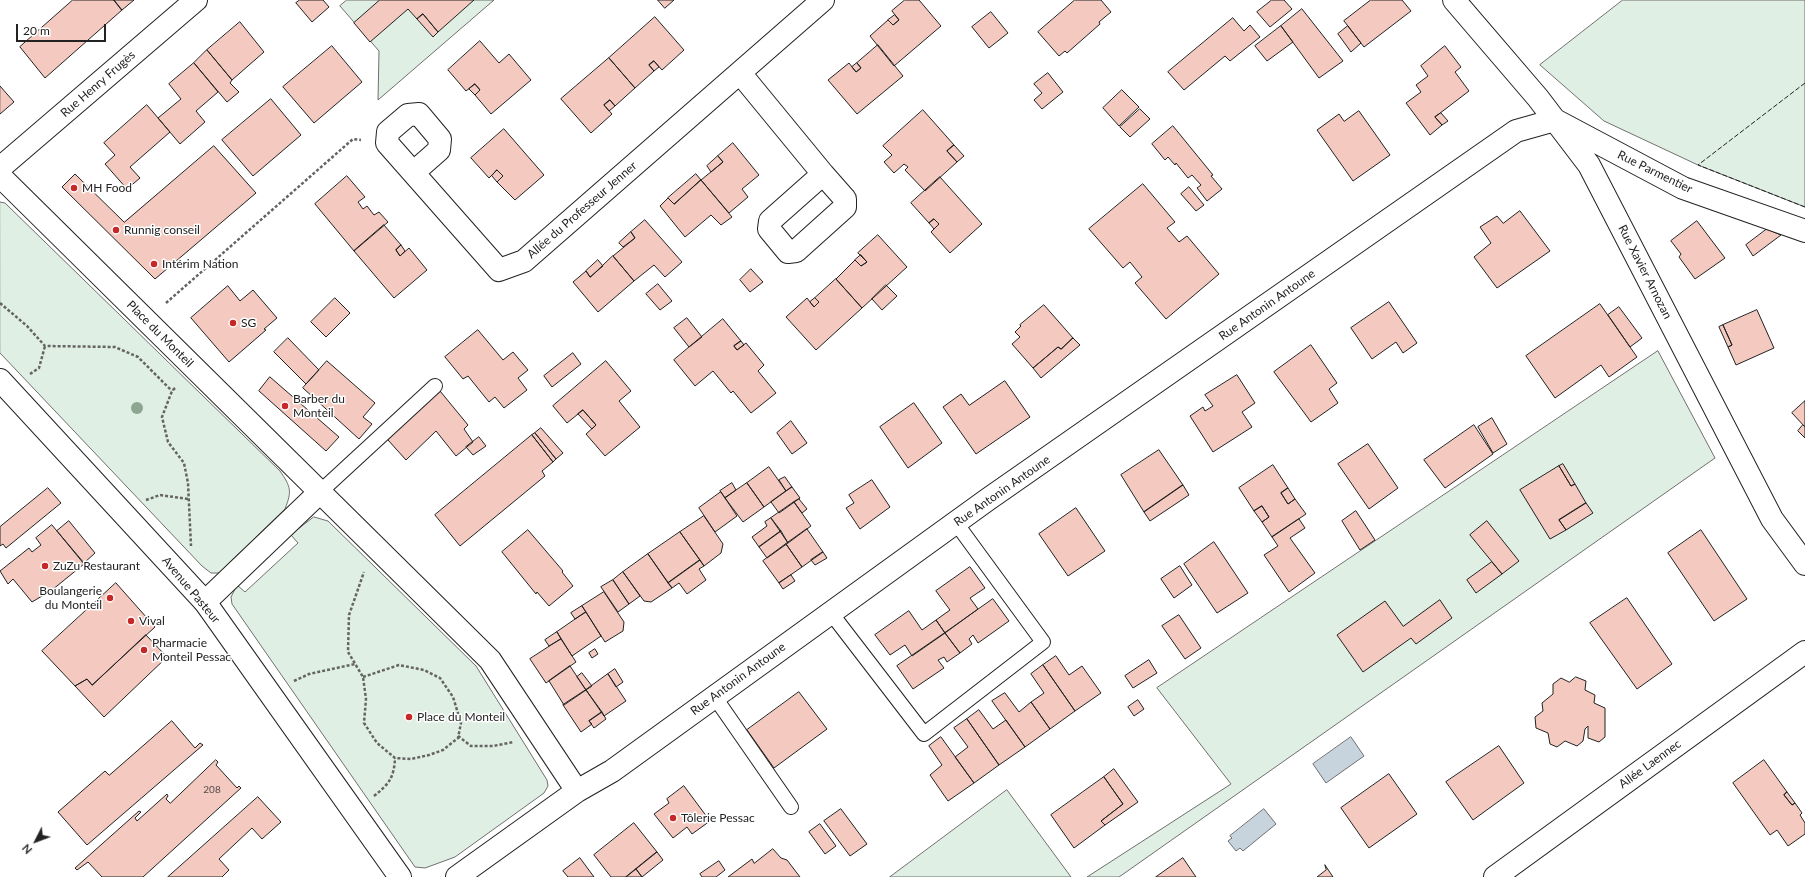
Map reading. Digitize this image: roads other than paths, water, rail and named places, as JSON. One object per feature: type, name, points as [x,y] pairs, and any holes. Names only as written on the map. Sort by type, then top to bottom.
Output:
[{"type":"street","name":"Rue Henry Frugès","points":[[0,168],[196,0]]},
{"type":"street","points":[[823,0],[740,73],[823,174]]},
{"type":"street","name":"Rue Xavier Arnozan","points":[[1454,0],[1555,120],[1589,165],[1772,519],[1805,564]]},
{"type":"street","name":"Allée du Professeur Jenner","points":[[414,172],[440,150],[440,139],[419,114],[408,115],[388,132],[387,143],[499,270],[524,261],[740,73]]},
{"type":"street","name":"Rue Parmentier","points":[[1555,120],[1683,188],[1805,231]]},
{"type":"street","name":"Rue Antonin Antoune","points":[[457,877],[577,791],[612,771],[956,523],[1516,132],[1555,120]]},
{"type":"street","name":"Place du Monteil","points":[[0,176],[490,660],[577,791]]},
{"type":"street","name":"Avenue Pasteur","points":[[5,384],[204,602],[400,877]]},
{"type":"street","points":[[204,602],[320,492]]},
{"type":"street","name":"Allée Laennec","points":[[1495,877],[1805,652]]},
{"type":"lane","points":[[320,492],[435,386]]},
{"type":"lane","points":[[831,612],[924,734],[1043,642],[956,523]]},
{"type":"lane","points":[[714,696],[791,807]]},
{"type":"place","name":"MH Food","points":[[74,188]]},
{"type":"place","name":"Runnig conseil","points":[[116,230]]},
{"type":"place","name":"Intérim Nation","points":[[154,264]]},
{"type":"place","name":"SG","points":[[233,323]]},
{"type":"place","name":"Barber du Monteil","points":[[285,406]]},
{"type":"place","name":"ZuZu Restaurant","points":[[45,566]]},
{"type":"place","name":"Boulangerie du Monteil","points":[[110,598]]},
{"type":"place","name":"Vival","points":[[131,621]]},
{"type":"place","name":"Pharmacie Monteil Pessac","points":[[144,650]]},
{"type":"place","name":"Place du Monteil","points":[[409,717]]},
{"type":"place","name":"Tôlerie Pessac","points":[[673,818]]}]
